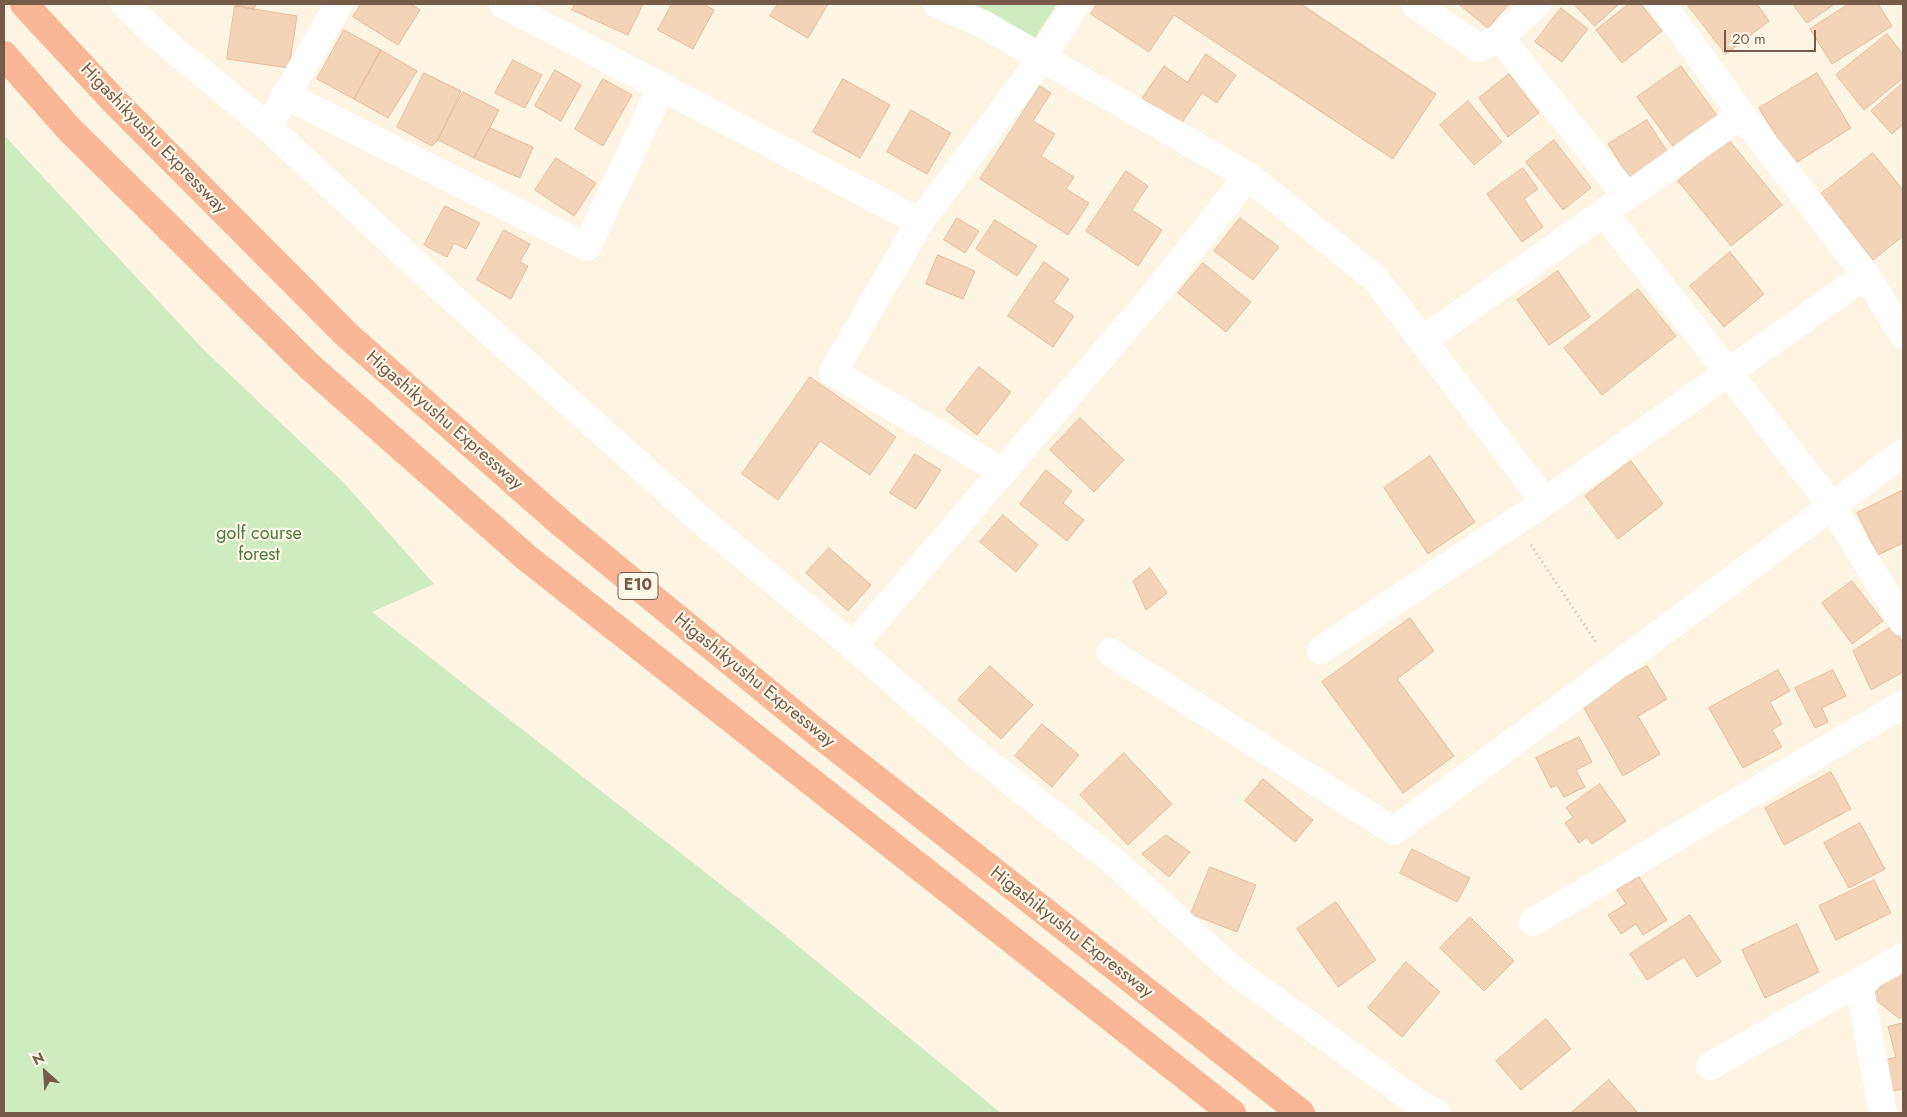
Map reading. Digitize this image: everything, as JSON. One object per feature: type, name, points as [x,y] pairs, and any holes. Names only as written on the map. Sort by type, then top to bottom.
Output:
[{"type":"highway","name":"Higashikyushu Expressway","points":[[24,4],[115,102],[348,336],[561,523],[814,731],[1301,1113]]},
{"type":"highway","name":"E10","points":[[4,55],[69,129],[308,365],[527,558],[1232,1113]]},
{"type":"street","points":[[125,4],[160,38],[269,128],[563,398],[704,522],[853,646],[979,756],[1118,865],[1233,970],[1419,1104],[1436,1113]]},
{"type":"street","points":[[269,128],[339,4]]},
{"type":"street","points":[[503,4],[920,222]]},
{"type":"street","points":[[937,4],[981,24],[1248,176],[1375,278],[1545,502]]},
{"type":"street","points":[[1003,472],[833,372],[920,222],[1041,59],[1076,4]]},
{"type":"street","points":[[1415,4],[1479,48],[1500,38],[1536,4]]},
{"type":"street","points":[[1662,4],[1742,115],[1866,275],[1903,335]]},
{"type":"street","points":[[1500,38],[1627,196]]},
{"type":"street","points":[[286,95],[587,247],[662,86]]},
{"type":"street","points":[[1422,341],[1742,115]]},
{"type":"street","points":[[853,646],[1156,293],[1248,176]]},
{"type":"street","points":[[1604,212],[1832,506],[1903,622]]},
{"type":"street","points":[[1321,650],[1545,502],[1866,275]]},
{"type":"street","points":[[1110,652],[1394,831],[1903,453]]},
{"type":"street","points":[[1533,922],[1903,704]]},
{"type":"street","points":[[1710,1066],[1903,958]]},
{"type":"street","points":[[1859,984],[1883,1113]]},
{"type":"path","points":[[1515,522],[1614,668]]},
{"type":"green space","points":[[968,4],[1057,4],[1033,41]]},
{"type":"green space","name":"golf course forest","points":[[4,135],[204,350],[344,483],[434,584],[372,612],[770,923],[1001,1113],[4,1113]]},
{"type":"building","points":[[232,4],[256,4],[254,9]]},
{"type":"building","points":[[361,4],[410,4],[420,10],[398,45],[353,17]]},
{"type":"building","points":[[575,4],[643,4],[628,35],[572,10]]},
{"type":"building","points":[[672,4],[703,4],[714,10],[693,49],[658,30]]},
{"type":"building","points":[[778,4],[828,4],[808,38],[770,16]]},
{"type":"building","points":[[1097,4],[1301,4],[1436,94],[1393,159],[1174,15],[1149,52],[1091,14]]},
{"type":"building","points":[[1459,4],[1509,4],[1488,28]]},
{"type":"building","points":[[1574,4],[1619,4],[1595,26]]},
{"type":"building","points":[[1629,4],[1641,4],[1662,31],[1622,63],[1596,30]]},
{"type":"building","points":[[1687,4],[1757,4],[1769,21],[1726,54]]},
{"type":"building","points":[[1793,4],[1835,4],[1807,23]]},
{"type":"building","points":[[1849,4],[1878,4],[1892,26],[1832,64],[1810,29]]},
{"type":"building","points":[[235,6],[297,16],[289,68],[227,59]]},
{"type":"building","points":[[1561,8],[1588,29],[1562,62],[1535,42]]},
{"type":"building","points":[[344,30],[381,50],[354,99],[317,79]]},
{"type":"building","points":[[1887,34],[1903,54],[1903,78],[1864,110],[1836,75]]},
{"type":"building","points":[[381,50],[417,71],[388,118],[354,99]]},
{"type":"building","points":[[1206,54],[1236,75],[1217,103],[1202,93],[1181,124],[1142,98],[1164,66],[1187,82]]},
{"type":"building","points":[[513,60],[542,75],[525,108],[495,93]]},
{"type":"building","points":[[1681,66],[1718,117],[1675,149],[1637,97]]},
{"type":"building","points":[[555,70],[581,85],[561,121],[535,106]]},
{"type":"building","points":[[424,73],[461,91],[438,140],[432,146],[397,127]]},
{"type":"building","points":[[1817,73],[1851,128],[1794,164],[1759,108]]},
{"type":"building","points":[[1509,74],[1539,113],[1508,137],[1479,98]]},
{"type":"building","points":[[603,79],[632,95],[603,146],[575,129]]},
{"type":"building","points":[[843,79],[890,105],[860,158],[813,132]]},
{"type":"building","points":[[1903,83],[1903,124],[1892,134],[1871,111]]},
{"type":"building","points":[[1040,86],[1051,93],[1033,121],[1055,134],[1041,156],[1074,177],[1066,189],[1089,203],[1068,235],[980,179]]},
{"type":"building","points":[[463,92],[499,110],[474,158],[438,140]]},
{"type":"building","points":[[1468,101],[1502,142],[1474,165],[1440,125]]},
{"type":"building","points":[[911,110],[951,133],[927,174],[887,152]]},
{"type":"building","points":[[1647,120],[1668,153],[1629,177],[1608,144]]},
{"type":"building","points":[[490,128],[533,147],[520,178],[474,158]]},
{"type":"building","points":[[1554,140],[1591,188],[1563,210],[1526,162]]},
{"type":"building","points":[[1729,140],[1782,205],[1731,246],[1678,181]]},
{"type":"building","points":[[1873,153],[1903,190],[1903,236],[1873,260],[1821,194]]},
{"type":"building","points":[[556,158],[596,183],[574,216],[535,190]]},
{"type":"building","points":[[1523,168],[1538,189],[1524,199],[1543,227],[1522,242],[1487,194]]},
{"type":"building","points":[[1126,171],[1148,186],[1132,210],[1162,230],[1138,266],[1086,231]]},
{"type":"building","points":[[445,206],[480,223],[466,249],[454,243],[447,257],[424,245]]},
{"type":"building","points":[[957,218],[979,231],[965,253],[944,240]]},
{"type":"building","points":[[1240,218],[1279,247],[1253,280],[1214,251]]},
{"type":"building","points":[[995,220],[1037,246],[1017,276],[976,249]]},
{"type":"building","points":[[504,230],[530,244],[520,262],[528,266],[511,299],[477,280]]},
{"type":"building","points":[[1730,252],[1764,294],[1724,327],[1690,286]]},
{"type":"building","points":[[938,255],[975,271],[963,299],[926,284]]},
{"type":"building","points":[[1044,262],[1069,279],[1053,302],[1074,316],[1053,347],[1008,316]]},
{"type":"building","points":[[1203,263],[1251,302],[1226,332],[1178,293]]},
{"type":"building","points":[[1558,271],[1590,317],[1549,345],[1517,300]]},
{"type":"building","points":[[1638,289],[1676,336],[1602,395],[1564,348]]},
{"type":"building","points":[[979,367],[1011,392],[977,435],[946,410]]},
{"type":"building","points":[[810,377],[896,437],[870,475],[820,441],[778,500],[742,474]]},
{"type":"building","points":[[1080,418],[1124,460],[1094,492],[1050,450]]},
{"type":"building","points":[[915,454],[941,470],[916,509],[890,493]]},
{"type":"building","points":[[1430,456],[1475,522],[1428,554],[1384,488]]},
{"type":"building","points":[[1631,461],[1663,504],[1618,539],[1585,496]]},
{"type":"building","points":[[1046,470],[1072,491],[1063,503],[1084,520],[1067,541],[1020,504]]},
{"type":"building","points":[[1903,490],[1903,543],[1878,555],[1857,513]]},
{"type":"building","points":[[1003,515],[1038,545],[1016,572],[980,542]]},
{"type":"building","points":[[829,548],[871,585],[848,611],[806,573]]},
{"type":"building","points":[[1150,568],[1167,593],[1146,610],[1133,581]]},
{"type":"building","points":[[1852,581],[1883,621],[1852,644],[1822,603]]},
{"type":"building","points":[[1410,618],[1434,651],[1397,679],[1454,756],[1403,793],[1322,682]]},
{"type":"building","points":[[1893,626],[1903,643],[1903,672],[1871,690],[1853,651]]},
{"type":"building","points":[[990,666],[1033,705],[1001,739],[958,700]]},
{"type":"building","points":[[1647,666],[1667,699],[1638,716],[1660,754],[1623,776],[1581,703]]},
{"type":"building","points":[[1778,670],[1790,691],[1770,702],[1782,724],[1772,730],[1782,747],[1743,768],[1709,708]]},
{"type":"building","points":[[1833,670],[1846,696],[1822,708],[1828,722],[1815,728],[1795,688]]},
{"type":"building","points":[[1042,724],[1079,755],[1052,787],[1015,756]]},
{"type":"building","points":[[1579,737],[1592,762],[1576,770],[1585,787],[1564,797],[1557,785],[1551,788],[1536,758]]},
{"type":"building","points":[[1124,753],[1172,804],[1128,845],[1080,795]]},
{"type":"building","points":[[1831,772],[1851,809],[1784,845],[1765,808]]},
{"type":"building","points":[[1263,779],[1313,820],[1295,842],[1245,801]]},
{"type":"building","points":[[1600,784],[1626,821],[1592,844],[1587,837],[1579,843],[1565,823],[1573,817],[1566,808]]},
{"type":"building","points":[[1860,823],[1885,869],[1849,888],[1824,843]]},
{"type":"building","points":[[1166,835],[1190,852],[1169,877],[1142,854]]},
{"type":"building","points":[[1412,849],[1470,878],[1457,902],[1400,873]]},
{"type":"building","points":[[1210,867],[1256,885],[1237,932],[1191,914]]},
{"type":"building","points":[[1639,877],[1667,920],[1643,935],[1636,924],[1621,934],[1608,915],[1626,904],[1617,890]]},
{"type":"building","points":[[1874,880],[1891,913],[1836,940],[1819,906]]},
{"type":"building","points":[[1336,902],[1376,960],[1338,987],[1297,929]]},
{"type":"building","points":[[1690,915],[1721,962],[1697,977],[1684,957],[1647,980],[1630,954]]},
{"type":"building","points":[[1470,917],[1514,961],[1484,991],[1440,948]]},
{"type":"building","points":[[1797,924],[1819,972],[1765,998],[1742,950]]},
{"type":"building","points":[[1406,962],[1440,992],[1402,1037],[1368,1008]]},
{"type":"building","points":[[1903,972],[1903,1016],[1900,1019],[1872,997],[1891,974]]},
{"type":"building","points":[[1546,1019],[1571,1049],[1521,1090],[1496,1061]]},
{"type":"building","points":[[1903,1023],[1903,1089],[1893,1091],[1885,1060],[1896,1057],[1888,1027]]},
{"type":"building","points":[[1609,1080],[1638,1113],[1571,1113]]}]
